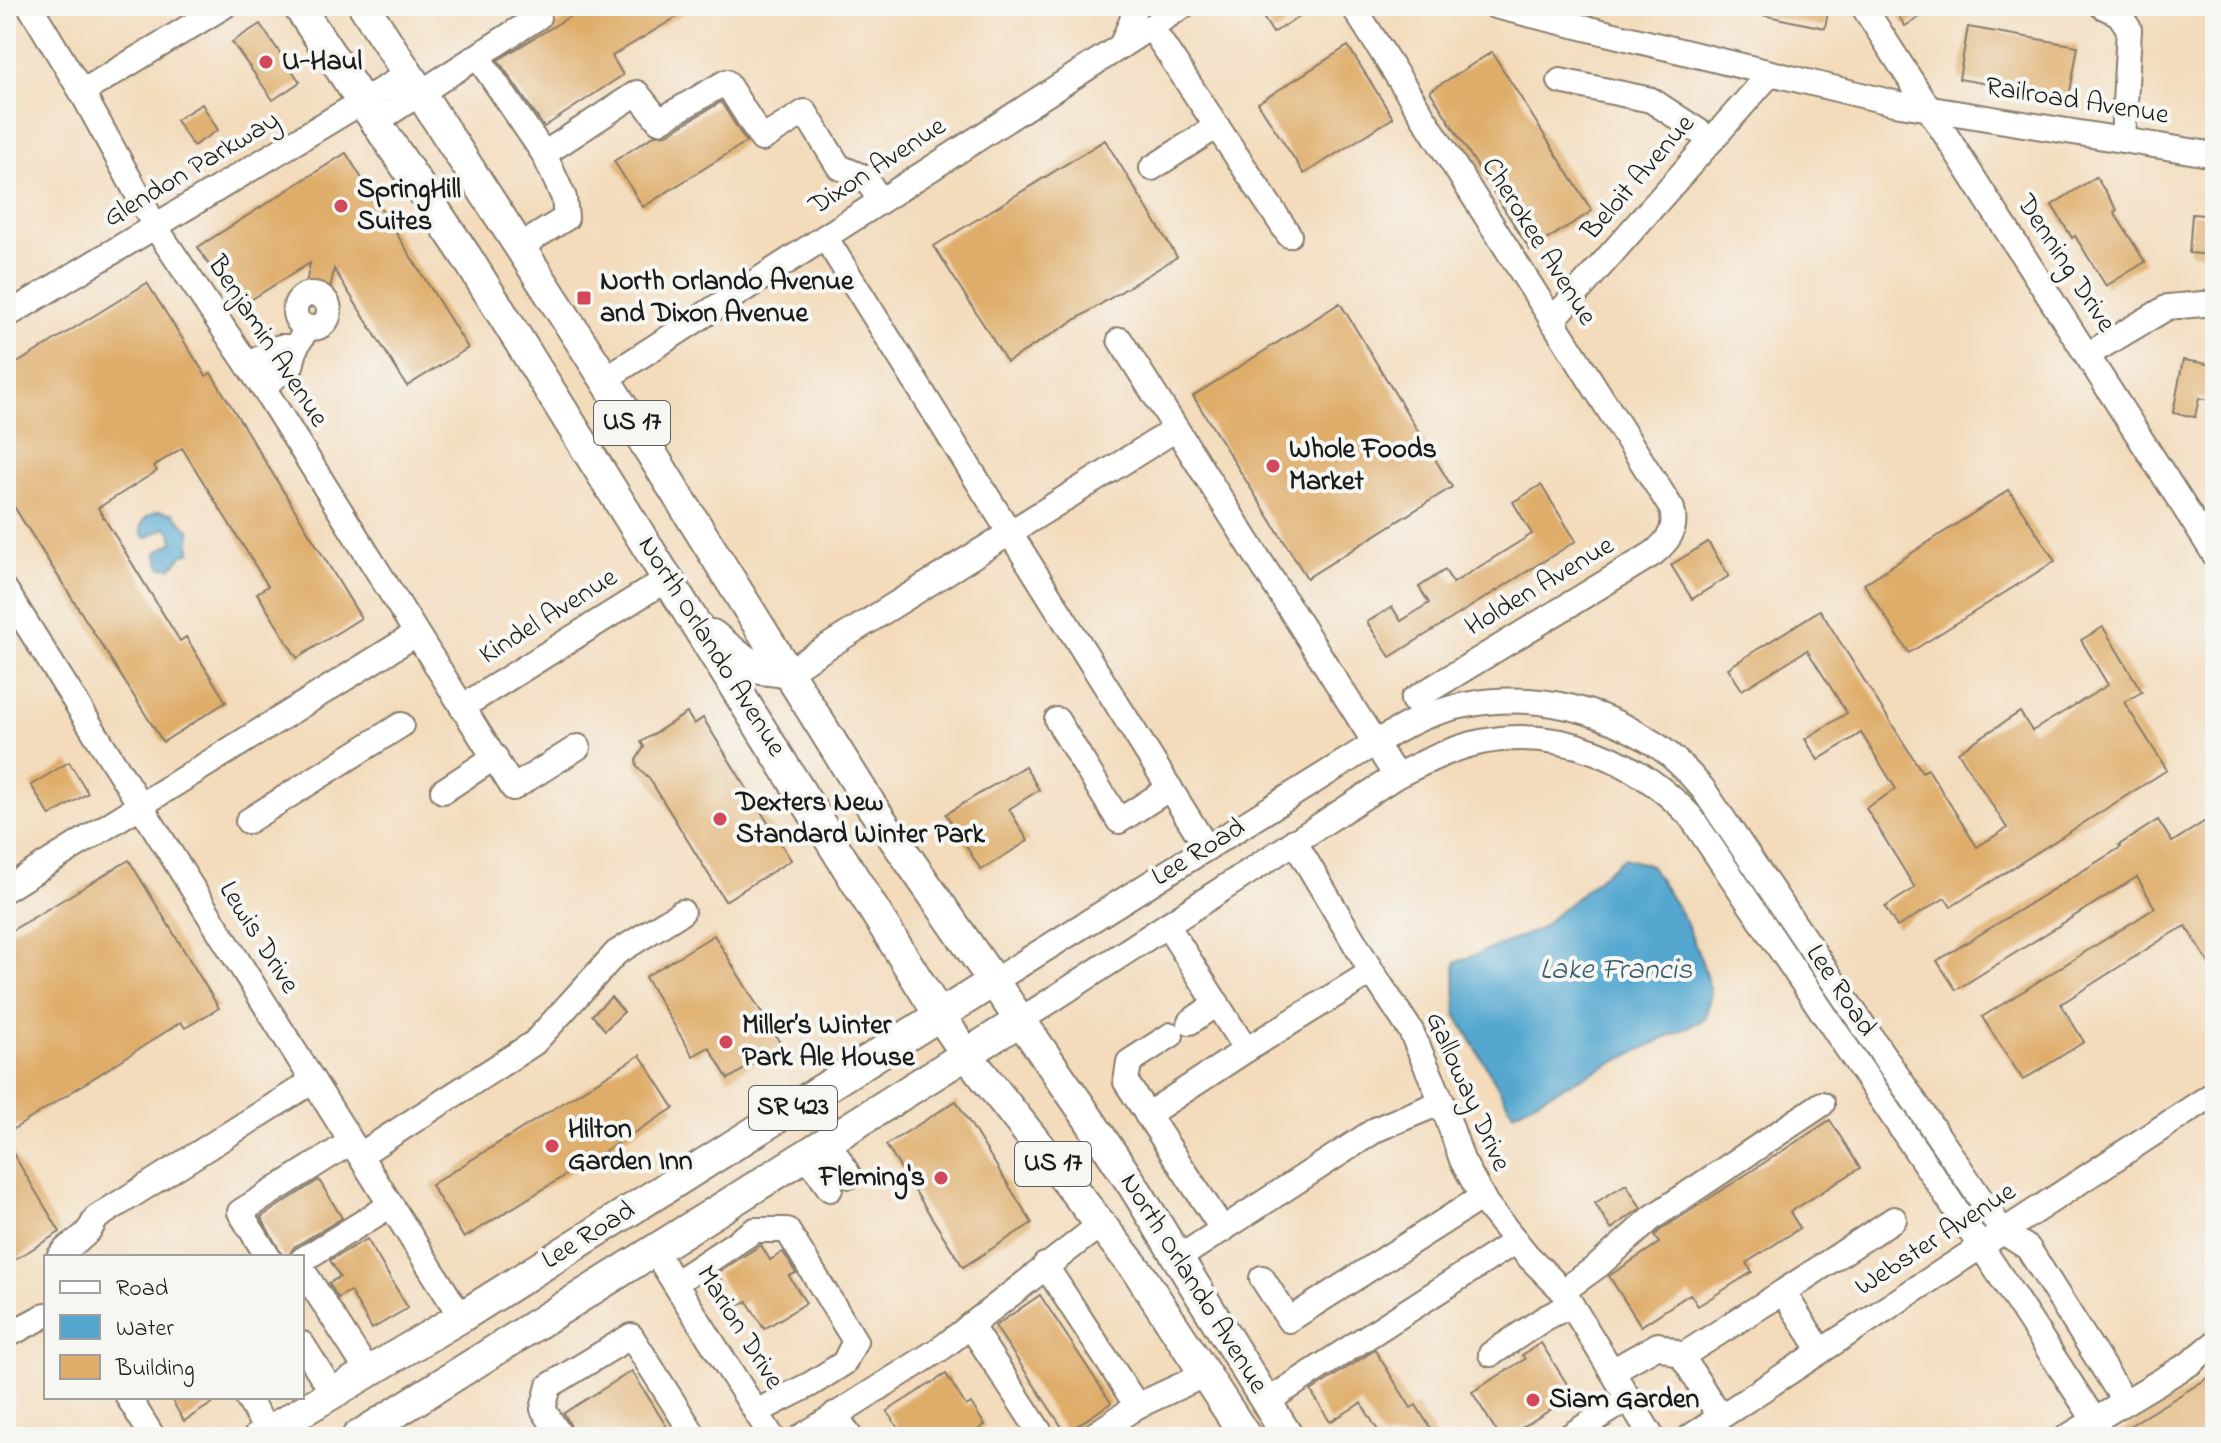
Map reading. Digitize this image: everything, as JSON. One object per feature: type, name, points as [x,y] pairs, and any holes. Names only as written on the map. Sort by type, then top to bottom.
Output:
[{"type":"main road","name":"North Orlando Avenue","points":[[298,6],[481,280],[940,1016],[967,1055],[1139,1273],[1206,1374],[1238,1434]]},
{"type":"main road","name":"North Orlando Avenue","points":[[364,6],[605,379],[872,807],[1126,1176],[1288,1437]]},
{"type":"main road","points":[[692,618],[738,656],[761,669],[787,672]]},
{"type":"main road","name":"Lee Road","points":[[264,1434],[461,1317],[994,981]]},
{"type":"main road","name":"Lee Road","points":[[357,1437],[1021,1020]]},
{"type":"main road","points":[[429,1391],[456,1353],[461,1337],[461,1317]]},
{"type":"street","name":"Benjamin Avenue","points":[[30,6],[82,92],[156,228],[262,386],[513,788],[578,747]]},
{"type":"street","points":[[82,92],[224,6]]},
{"type":"street","points":[[1121,46],[1132,21],[1134,6]]},
{"type":"street","name":"Dixon Avenue","points":[[605,379],[1183,6]]},
{"type":"street","name":"Cherokee Avenue","points":[[1353,6],[1672,509]]},
{"type":"street","name":"Railroad Avenue","points":[[1495,6],[1770,74],[1930,109],[2215,155]]},
{"type":"street","name":"Denning Drive","points":[[1863,6],[2215,555]]},
{"type":"street","points":[[2102,6],[2119,14],[2129,29],[2123,140]]},
{"type":"street","name":"Glendon Parkway","points":[[6,316],[414,84],[478,57],[538,17]]},
{"type":"street","points":[[1151,27],[1289,235]]},
{"type":"street","points":[[478,57],[544,154],[564,198],[566,218],[519,247]]},
{"type":"street","name":"Beloit Avenue","points":[[1552,321],[1770,74]]},
{"type":"street","points":[[1560,81],[1651,100],[1712,140]]},
{"type":"street","points":[[544,154],[637,93],[659,121],[726,82],[762,139],[805,112],[839,167],[866,178],[880,201]]},
{"type":"street","points":[[1152,168],[1217,126]]},
{"type":"street","points":[[825,237],[1207,848]]},
{"type":"street","points":[[2087,355],[2168,307],[2215,303]]},
{"type":"street","points":[[248,365],[301,337],[291,366],[262,386]]},
{"type":"street","points":[[1120,340],[1396,776]]},
{"type":"street","points":[[787,672],[1176,429]]},
{"type":"street","name":"Holden Avenue","points":[[1413,700],[1654,553],[1674,531],[1672,509]]},
{"type":"street","name":"Kindel Avenue","points":[[462,707],[667,579]]},
{"type":"street","name":"Lewis Drive","points":[[6,591],[461,1317]]},
{"type":"street","points":[[6,888],[416,634]]},
{"type":"street","name":"Lee Road","points":[[994,981],[1375,743],[1423,718],[1459,706],[1504,699],[1544,701],[1616,722],[1655,744],[1679,763],[1703,789],[2003,1232],[2028,1248],[2125,1402]]},
{"type":"street","points":[[1057,720],[1119,821],[1170,788]]},
{"type":"street","points":[[248,821],[401,725]]},
{"type":"street","name":"Lee Road","points":[[1021,1020],[1396,776],[1446,752],[1481,742],[1524,737],[1563,742],[1602,754],[1636,771],[1669,793],[1691,817],[2095,1421]]},
{"type":"street","points":[[443,791],[495,757]]},
{"type":"street","name":"Galloway Drive","points":[[1294,841],[1411,1031],[1442,1102],[1462,1160],[1482,1197],[1567,1298],[1652,1437]]},
{"type":"street","points":[[267,1255],[240,1212],[534,1043],[616,953],[682,912]]},
{"type":"street","points":[[1773,937],[1794,923]]},
{"type":"street","points":[[1167,925],[1246,1050]]},
{"type":"street","points":[[1147,1115],[1372,972]]},
{"type":"street","points":[[1217,1003],[1129,1062],[1126,1082],[1223,1230]]},
{"type":"street","points":[[60,1255],[86,1236],[96,1218],[313,1081]]},
{"type":"street","name":"Webster Avenue","points":[[1690,1437],[2215,1093]]},
{"type":"street","points":[[1177,1259],[1377,1129],[1442,1102]]},
{"type":"street","points":[[1491,1354],[1545,1318],[1653,1217],[1822,1104]]},
{"type":"street","points":[[818,1150],[839,1182]]},
{"type":"street","points":[[1262,1278],[1289,1320],[1482,1197]]},
{"type":"street","points":[[304,1259],[391,1205]]},
{"type":"street","points":[[1682,1356],[1894,1219]]},
{"type":"street","points":[[801,1437],[943,1347],[1101,1224]]},
{"type":"street","points":[[675,1283],[755,1230],[787,1230],[855,1341],[844,1363],[756,1412]]},
{"type":"street","points":[[1266,1402],[1516,1241]]},
{"type":"street","name":"Marion Drive","points":[[655,1252],[772,1437]]},
{"type":"street","points":[[1045,1265],[1137,1406]]},
{"type":"street","points":[[304,1272],[368,1372]]},
{"type":"street","points":[[1783,1292],[1821,1351]]},
{"type":"street","points":[[6,1336],[44,1316]]},
{"type":"street","points":[[970,1325],[1043,1437]]},
{"type":"street","points":[[561,1437],[543,1409],[549,1386],[631,1336],[695,1437]]},
{"type":"street","points":[[2067,1437],[2189,1364],[2215,1343]]},
{"type":"street","points":[[1612,1371],[1658,1345],[1682,1356],[1720,1417]]},
{"type":"street","points":[[304,1347],[333,1393]]},
{"type":"street","points":[[1091,1437],[1137,1406],[1206,1374]]},
{"type":"street","points":[[1568,1437],[1629,1398]]},
{"type":"street","points":[[129,1399],[153,1437]]},
{"type":"street","points":[[250,1401],[264,1434]]},
{"type":"street","points":[[835,1414],[850,1437]]},
{"type":"water","points":[[159,511],[173,513],[190,531],[190,553],[184,554],[171,568],[161,567],[156,553],[173,542],[171,532],[165,528],[146,538],[142,534],[145,519]]},
{"type":"water","name":"Lake Francis","points":[[1623,858],[1650,865],[1685,920],[1711,992],[1705,1019],[1513,1113],[1456,1014],[1455,963],[1538,930]]},
{"type":"building","points":[[587,6],[695,6],[612,56],[623,75],[544,127],[498,60]]},
{"type":"building","points":[[1256,6],[1317,6],[1273,33]]},
{"type":"building","points":[[1758,6],[1799,6],[1828,12],[1825,28],[1757,14]]},
{"type":"building","points":[[1892,6],[1938,6],[1905,26]]},
{"type":"building","name":"U-Haul","points":[[260,24],[300,82],[273,100],[232,42]]},
{"type":"building","points":[[1968,27],[2078,46],[2069,98],[1959,79]]},
{"type":"building","points":[[1348,46],[1393,118],[1304,174],[1258,103]]},
{"type":"building","points":[[1492,52],[1592,211],[1530,250],[1430,91]]},
{"type":"building","points":[[721,102],[746,142],[643,207],[614,161],[655,135],[667,134]]},
{"type":"building","points":[[202,104],[218,130],[193,146],[176,120]]},
{"type":"building","points":[[1105,140],[1177,257],[1007,362],[934,246]]},
{"type":"building","points":[[346,153],[468,348],[407,386],[334,269],[329,295],[305,289],[310,263],[236,309],[198,247]]},
{"type":"building","points":[[2096,177],[2145,262],[2106,286],[2052,205]]},
{"type":"building","points":[[2192,214],[2215,216],[2215,255],[2189,253]]},
{"type":"building","points":[[147,283],[206,376],[211,373],[361,618],[297,658],[257,593],[268,586],[182,448],[154,466],[157,471],[98,508],[180,641],[186,637],[226,702],[163,742],[6,494],[6,370]]},
{"type":"building","points":[[1340,303],[1452,487],[1307,578],[1193,396]]},
{"type":"building","points":[[2183,360],[2215,365],[2215,401],[2199,398],[2195,417],[2173,413]]},
{"type":"building","points":[[1541,485],[1576,541],[1390,657],[1367,622],[1392,607],[1401,621],[1429,603],[1419,587],[1445,570],[1453,583],[1532,534],[1513,502]]},
{"type":"building","points":[[2009,490],[2055,561],[1909,653],[1864,584]]},
{"type":"building","points":[[1708,542],[1729,576],[1692,599],[1671,565]]},
{"type":"building","points":[[1820,610],[1922,772],[1928,769],[1977,847],[2007,828],[1958,752],[2020,712],[2032,731],[2108,685],[2081,640],[2103,627],[2142,692],[2124,702],[2167,770],[1951,907],[1945,898],[1897,927],[1885,907],[1915,888],[1866,808],[1896,789],[1861,733],[1818,760],[1805,739],[1847,713],[1807,650],[1742,690],[1728,668]]},
{"type":"building","name":"Dexters New Standard Winter Park","points":[[687,713],[694,724],[703,718],[791,860],[725,901],[649,778],[637,767],[636,760],[644,747],[641,742]]},
{"type":"building","points":[[69,762],[88,793],[50,816],[31,785]]},
{"type":"building","points":[[1025,766],[1039,790],[1009,809],[1028,841],[981,870],[946,814]]},
{"type":"building","points":[[2215,815],[2215,973],[2186,926],[2172,933],[2061,1004],[2084,1042],[2023,1080],[1982,1017],[2155,908],[2137,877],[1956,990],[1937,961],[2121,847],[2119,845],[2158,820],[2172,842]]},
{"type":"building","points":[[129,860],[219,1008],[185,1028],[181,1022],[6,1134],[6,934]]},
{"type":"building","points":[[714,935],[782,1046],[728,1079],[709,1047],[693,1056],[645,977]]},
{"type":"building","points":[[611,997],[624,1012],[605,1030],[592,1015]]},
{"type":"building","name":"Hilton Garden Inn","points":[[640,1055],[674,1108],[464,1238],[431,1185]]},
{"type":"building","points":[[956,1101],[1032,1223],[963,1267],[886,1145]]},
{"type":"building","points":[[1830,1120],[1860,1168],[1790,1212],[1800,1228],[1746,1263],[1752,1272],[1698,1306],[1690,1294],[1641,1326],[1609,1276],[1659,1243],[1654,1236],[1662,1229]]},
{"type":"building","points":[[6,1142],[60,1232],[6,1265]]},
{"type":"building","points":[[319,1180],[342,1218],[294,1247],[289,1255],[282,1255],[261,1217]]},
{"type":"building","points":[[1626,1184],[1641,1208],[1611,1229],[1595,1203]]},
{"type":"building","points":[[367,1239],[408,1308],[372,1329],[350,1291],[338,1298],[329,1283],[340,1277],[330,1260]]},
{"type":"building","points":[[761,1245],[770,1260],[783,1252],[796,1273],[789,1276],[806,1303],[764,1329],[747,1301],[737,1307],[717,1273]]},
{"type":"building","points":[[1040,1295],[1111,1403],[1066,1433],[995,1326]]},
{"type":"building","points":[[1541,1343],[1574,1395],[1507,1437],[1500,1437],[1472,1392],[1525,1359],[1522,1355]]},
{"type":"building","points":[[1375,1350],[1411,1408],[1416,1405],[1436,1437],[1382,1437],[1361,1403],[1330,1422],[1311,1391]]},
{"type":"building","points":[[632,1371],[673,1437],[576,1437],[564,1413]]},
{"type":"building","points":[[946,1374],[966,1406],[971,1403],[985,1425],[979,1429],[984,1437],[904,1437],[887,1411]]},
{"type":"building","points":[[2215,1374],[2215,1437],[2112,1437],[2142,1418]]},
{"type":"building","points":[[171,1399],[219,1399],[184,1421]]},
{"type":"place","name":"U-Haul","points":[[266,62]]},
{"type":"place","name":"SpringHill Suites","points":[[341,206]]},
{"type":"place","name":"North Orlando Avenue and Dixon Avenue","points":[[584,298]]},
{"type":"place","name":"Whole Foods Market","points":[[1273,466]]},
{"type":"place","name":"Dexters New Standard Winter Park","points":[[720,819]]},
{"type":"place","name":"Miller’s Winter Park Ale House","points":[[726,1042]]},
{"type":"place","name":"Hilton Garden Inn","points":[[552,1146]]},
{"type":"place","name":"Fleming's","points":[[941,1178]]},
{"type":"place","name":"Siam Garden","points":[[1533,1400]]}]
